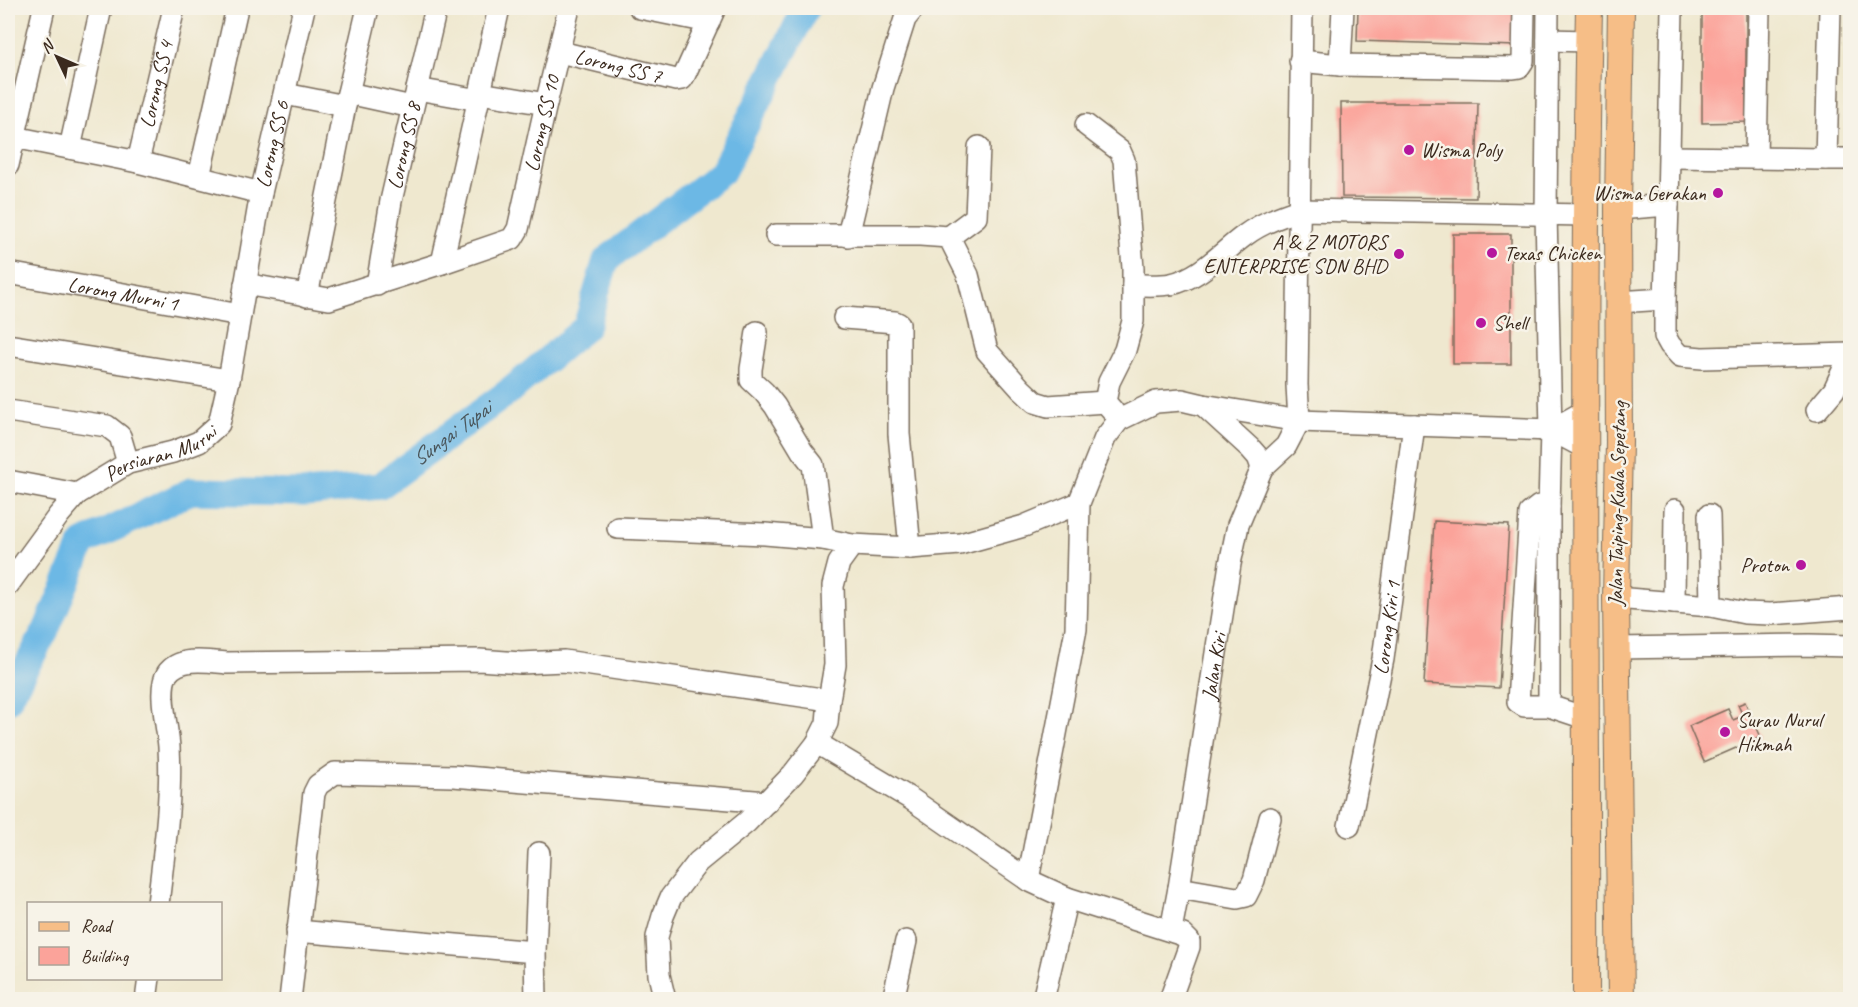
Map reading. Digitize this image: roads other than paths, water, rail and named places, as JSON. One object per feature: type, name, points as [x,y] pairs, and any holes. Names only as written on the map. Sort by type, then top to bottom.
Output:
[{"type":"main road","name":"Jalan Taiping-Kuala Sepetang","points":[[1586,999],[1585,411],[1589,8]]},
{"type":"main road","name":"Jalan Taiping-Kuala Sepetang","points":[[1621,8],[1616,598],[1621,999]]},
{"type":"street","points":[[8,165],[44,8]]},
{"type":"street","points":[[70,148],[101,8]]},
{"type":"street","name":"Lorong SS 4","points":[[138,162],[174,8]]},
{"type":"street","points":[[199,177],[237,8]]},
{"type":"street","name":"Lorong SS 6","points":[[245,284],[261,193],[304,8]]},
{"type":"street","points":[[307,296],[346,99],[368,8]]},
{"type":"street","name":"Lorong SS 8","points":[[377,285],[391,201],[436,8]]},
{"type":"street","points":[[245,284],[330,299],[442,263],[499,8]]},
{"type":"street","name":"Lorong SS 10","points":[[442,263],[512,239],[518,229],[569,8]]},
{"type":"street","points":[[640,8],[712,15]]},
{"type":"street","points":[[848,236],[883,87],[905,19],[914,8]]},
{"type":"street","points":[[1299,421],[1297,385],[1302,8]]},
{"type":"street","points":[[1340,65],[1343,8]]},
{"type":"street","points":[[1300,61],[1340,65],[1519,67],[1523,61],[1524,8]]},
{"type":"street","points":[[1548,8],[1546,214],[1551,430],[1549,706]]},
{"type":"street","points":[[1672,8],[1665,336],[1680,356],[1702,358],[1851,355],[1834,390],[1816,410]]},
{"type":"street","points":[[1756,158],[1759,8]]},
{"type":"street","points":[[1826,159],[1830,8]]},
{"type":"street","name":"Lorong SS 7","points":[[560,52],[676,81],[682,79],[685,74],[712,15]]},
{"type":"street","points":[[1548,40],[1588,41]]},
{"type":"street","points":[[285,94],[346,99],[479,96],[546,104]]},
{"type":"street","points":[[1086,125],[1120,151],[1124,160],[1133,285],[1133,321],[1125,350],[1109,382],[1105,402],[1119,420]]},
{"type":"street","points":[[14,137],[138,162],[261,193]]},
{"type":"street","points":[[776,235],[949,237],[976,217],[980,147]]},
{"type":"street","points":[[1670,157],[1851,159]]},
{"type":"street","points":[[1618,209],[1668,205]]},
{"type":"street","points":[[1133,285],[1171,284],[1187,278],[1203,270],[1246,234],[1265,223],[1299,210],[1586,215]]},
{"type":"street","points":[[949,237],[969,275],[987,351],[1015,382],[1035,402],[1048,406],[1105,402]]},
{"type":"street","name":"Lorong Murni 1","points":[[8,273],[240,315]]},
{"type":"street","name":"Persiaran Murni","points":[[8,585],[77,494],[128,463],[173,452],[199,442],[219,424],[245,284]]},
{"type":"street","points":[[1618,302],[1665,299]]},
{"type":"street","points":[[844,318],[899,324],[899,434],[910,548]]},
{"type":"street","points":[[757,332],[751,380],[775,406],[797,444],[813,465],[823,539]]},
{"type":"street","points":[[8,345],[229,380]]},
{"type":"street","points":[[1028,880],[1076,629],[1079,503],[1105,438],[1119,420],[1156,402],[1182,399],[1203,405],[1299,421],[1551,430],[1585,448]]},
{"type":"street","points":[[1203,405],[1251,449],[1258,457],[1262,468]]},
{"type":"street","points":[[8,411],[107,426],[120,436],[128,463]]},
{"type":"street","points":[[1551,430],[1585,411]]},
{"type":"street","name":"Jalan Kiri","points":[[1171,930],[1238,525],[1262,468],[1286,446],[1299,421]]},
{"type":"street","name":"Lorong Kiri 1","points":[[1349,826],[1383,659],[1414,425]]},
{"type":"street","points":[[8,482],[77,494]]},
{"type":"street","points":[[618,528],[823,539],[852,545],[910,548],[960,544],[1024,526],[1079,503]]},
{"type":"street","points":[[1549,507],[1539,506],[1530,513],[1518,702],[1524,706],[1549,706],[1585,718]]},
{"type":"street","points":[[1674,603],[1675,510]]},
{"type":"street","points":[[1709,514],[1711,606]]},
{"type":"street","points":[[665,999],[659,975],[657,937],[671,897],[698,862],[747,822],[793,774],[817,743],[827,723],[836,665],[834,586],[839,563],[852,545]]},
{"type":"street","points":[[1616,598],[1711,606],[1745,613],[1770,614],[1851,608]]},
{"type":"street","points":[[1617,648],[1851,646]]},
{"type":"street","points":[[158,902],[169,808],[169,747],[162,685],[168,672],[185,661],[226,663],[479,660],[521,663],[564,661],[829,700]]},
{"type":"street","points":[[817,743],[911,799],[1028,880],[1067,898],[1183,935],[1189,941],[1189,947],[1170,999]]},
{"type":"street","points":[[290,999],[314,793],[318,785],[335,773],[453,776],[767,802]]},
{"type":"street","points":[[1179,888],[1237,898],[1246,896],[1254,880],[1270,818]]},
{"type":"street","points":[[536,999],[535,952],[539,853]]},
{"type":"street","points":[[1043,999],[1067,898]]},
{"type":"street","points":[[297,931],[535,952]]},
{"type":"street","points":[[893,999],[906,941]]},
{"type":"street","points":[[146,999],[149,980]]},
{"type":"waterway","name":"Sungai Tupai","points":[[8,700],[46,630],[83,543],[191,491],[304,493],[380,486],[511,390],[586,327],[606,260],[722,172],[806,8]]},
{"type":"place","name":"Wisma Poly","points":[[1409,150]]},
{"type":"place","name":"Wisma Gerakan","points":[[1718,193]]},
{"type":"place","name":"Texas Chicken","points":[[1492,253]]},
{"type":"place","name":"A & Z MOTORS ENTERPRISE SDN BHD","points":[[1399,254]]},
{"type":"place","name":"Shell","points":[[1481,323]]},
{"type":"place","name":"Proton","points":[[1801,565]]},
{"type":"place","name":"Surau Nurul Hikmah","points":[[1725,732]]}]
